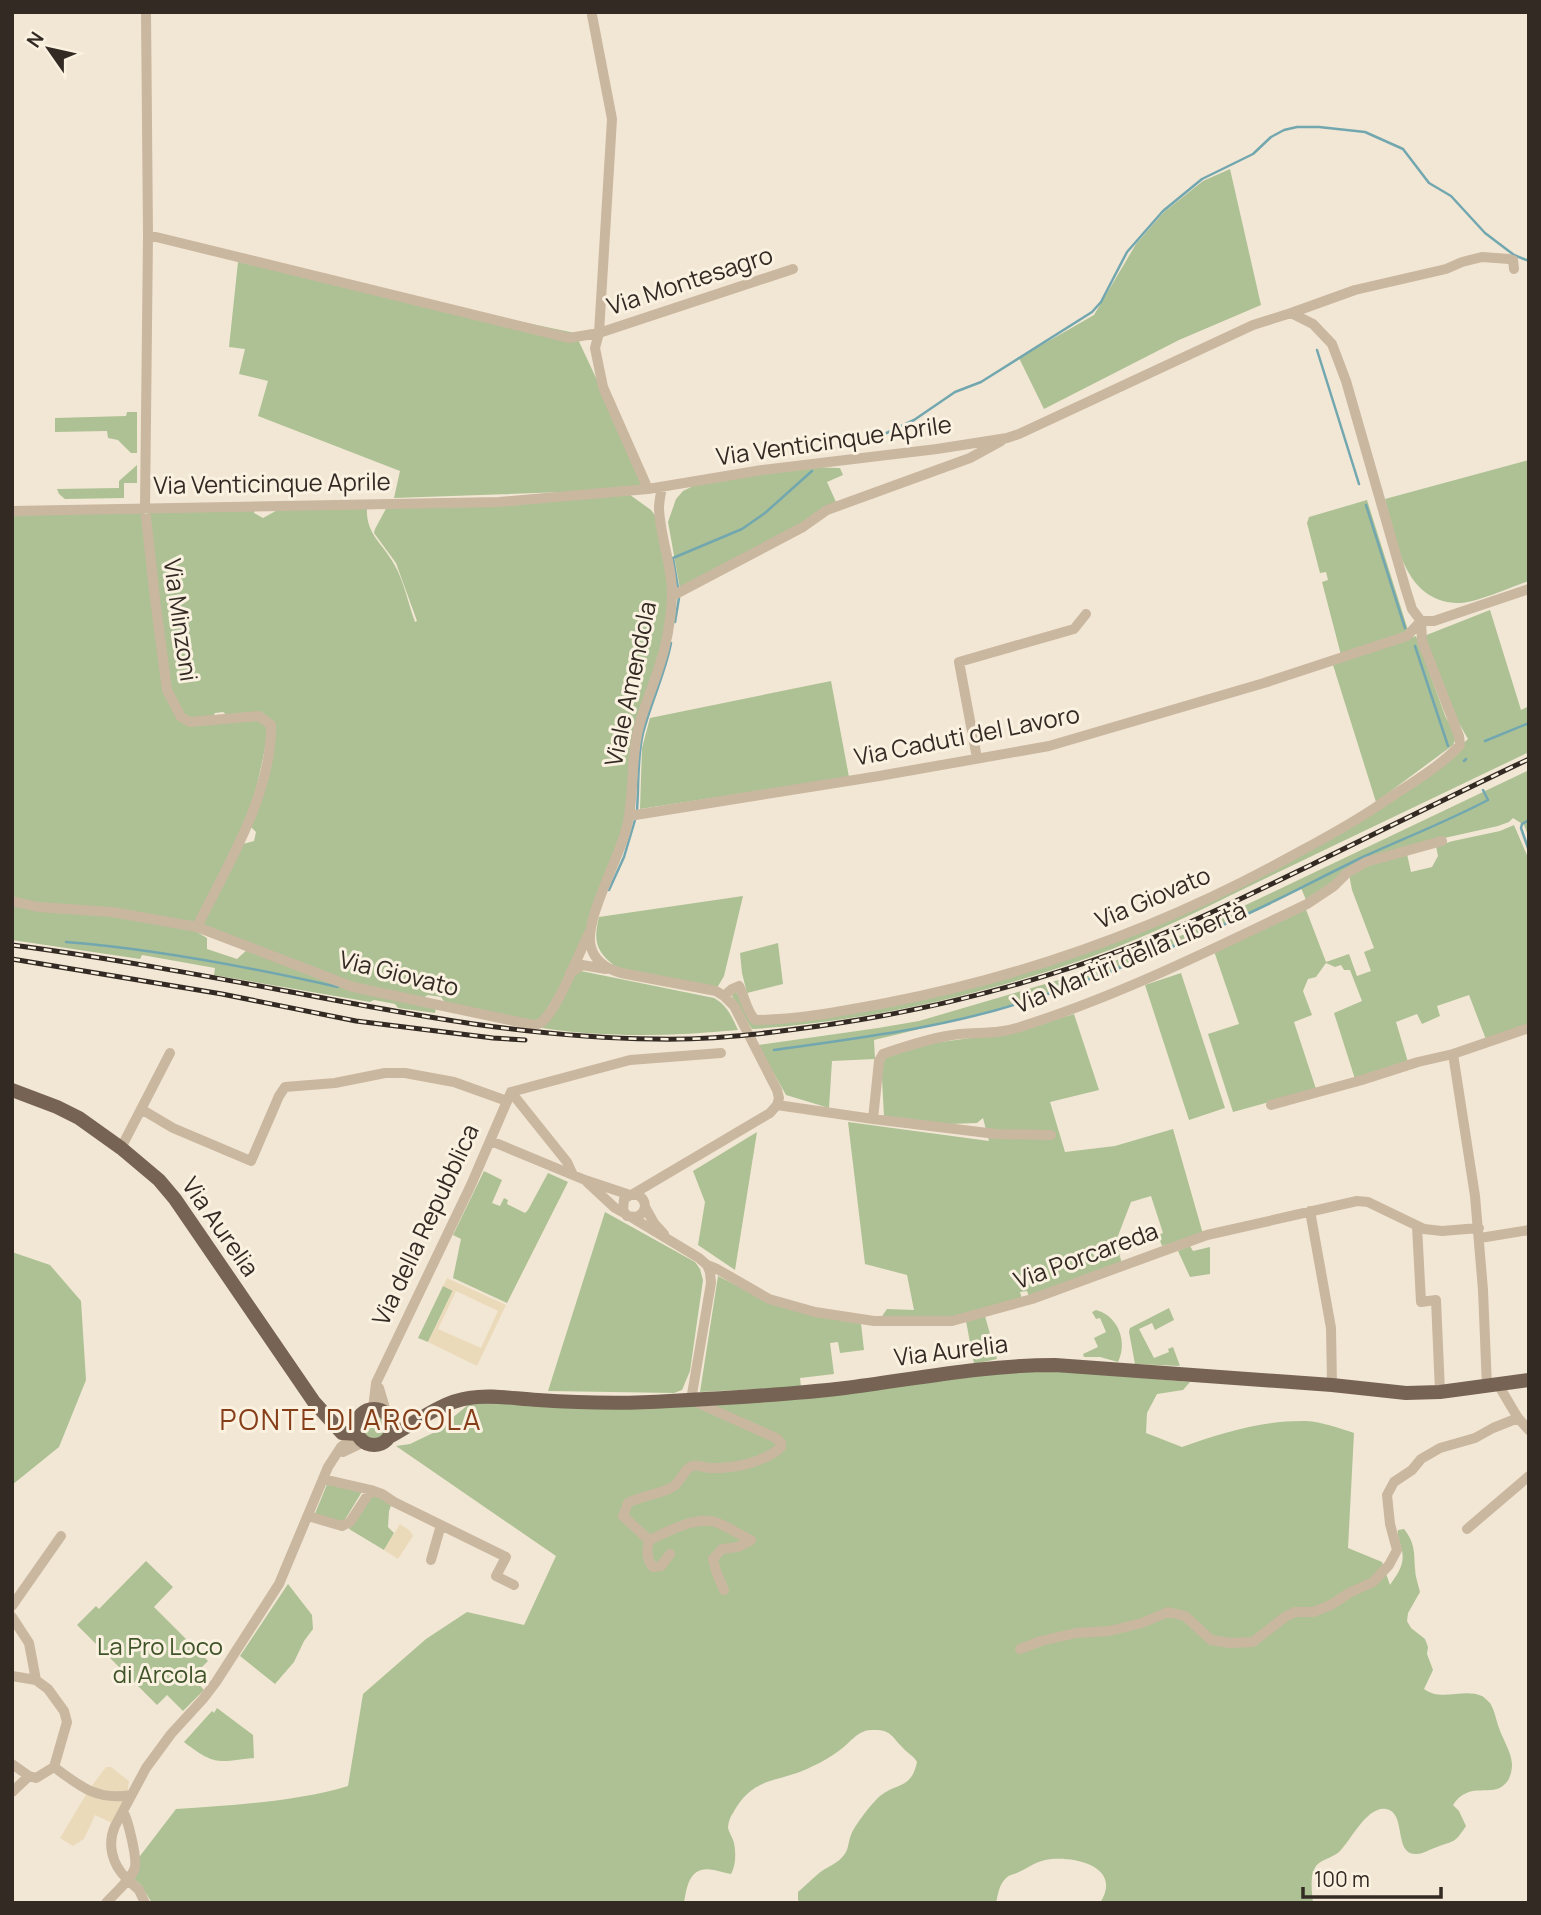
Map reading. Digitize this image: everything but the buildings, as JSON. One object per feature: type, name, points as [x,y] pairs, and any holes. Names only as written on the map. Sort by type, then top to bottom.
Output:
[{"type":"main road","name":"Via Aurelia","points":[[12,1090],[68,1112],[101,1132],[150,1171],[168,1190],[314,1402],[340,1432]]},
{"type":"main road","name":"Via Aurelia","points":[[389,1437],[443,1406],[467,1398],[492,1396],[606,1403],[691,1400],[843,1388],[1017,1365],[1055,1365],[1406,1392],[1440,1392],[1529,1380]]},
{"type":"main road","points":[[359,1433],[362,1414],[421,1418]]},
{"type":"main road","points":[[328,1419],[359,1433],[377,1445],[389,1437],[392,1428],[383,1415]]},
{"type":"main road","points":[[340,1432],[359,1433]]},
{"type":"street","points":[[145,508],[148,235],[146,12]]},
{"type":"street","points":[[148,235],[569,338],[599,334],[612,119],[592,15]]},
{"type":"street","name":"Via Venticinque Aprile","points":[[12,511],[499,502],[648,489],[762,470],[1007,438],[1253,325],[1354,290],[1482,257],[1513,260],[1514,269]]},
{"type":"street","name":"Via Montesagro","points":[[648,489],[603,387],[595,348],[599,334],[793,269]]},
{"type":"street","points":[[1291,313],[1312,324],[1332,344],[1346,381],[1412,609],[1420,621],[1434,621],[1529,589]]},
{"type":"street","points":[[678,593],[803,527],[827,510],[970,458],[1007,438]]},
{"type":"street","name":"Viale Amendola","points":[[606,969],[595,957],[589,944],[591,927],[598,901],[634,815],[634,749],[678,593],[669,566],[659,507],[662,486]]},
{"type":"street","name":"Via Minzoni","points":[[145,508],[167,690],[181,717],[190,722],[259,716],[271,725],[271,746],[252,818],[197,927]]},
{"type":"street","points":[[977,758],[959,662],[1074,629],[1086,614]]},
{"type":"street","name":"Via Caduti del Lavoro","points":[[634,815],[1049,746],[1264,683],[1407,636],[1420,621]]},
{"type":"street","name":"Via Giovato","points":[[724,996],[739,986],[748,1012],[755,1020],[776,1020],[844,1011],[934,994],[1014,972],[1086,948],[1166,918],[1245,881],[1357,820],[1419,778],[1460,745],[1459,736],[1422,641],[1420,621]]},
{"type":"street","name":"Via Martiri della Libertà","points":[[873,1119],[879,1060],[883,1054],[959,1034],[1013,1030],[1082,1005],[1135,984],[1307,904],[1327,892],[1347,873],[1366,863],[1441,841]]},
{"type":"street","points":[[12,901],[38,907],[112,912],[197,927]]},
{"type":"street","name":"Via Giovato","points":[[197,927],[353,987],[522,1024],[538,1024],[552,1009],[591,927]]},
{"type":"street","points":[[570,973],[582,965],[716,991],[734,1006],[778,1090],[777,1105],[769,1113],[632,1194],[622,1203],[622,1210],[628,1215],[640,1215],[660,1179]]},
{"type":"street","points":[[1271,1105],[1453,1054],[1529,1028]]},
{"type":"street","points":[[121,1147],[170,1053]]},
{"type":"street","points":[[141,1110],[173,1128],[251,1161],[282,1090],[289,1087],[347,1081],[385,1073],[405,1073],[509,1096],[630,1060],[721,1053]]},
{"type":"street","points":[[1453,1054],[1473,1183],[1493,1386],[1529,1430]]},
{"type":"street","points":[[509,1096],[567,1162],[573,1175]]},
{"type":"street","name":"Via della Repubblica","points":[[383,1415],[379,1376],[491,1141],[509,1096]]},
{"type":"street","points":[[777,1105],[996,1134],[1051,1135]]},
{"type":"street","points":[[491,1141],[585,1180],[638,1195],[654,1223],[674,1243]]},
{"type":"street","points":[[585,1180],[615,1208],[674,1243]]},
{"type":"street","name":"Via Porcareda","points":[[674,1243],[707,1265],[769,1299],[815,1312],[874,1321],[952,1321],[1032,1299],[1207,1235],[1357,1201],[1368,1202],[1424,1229],[1479,1233],[1529,1230]]},
{"type":"street","points":[[1310,1211],[1331,1328],[1332,1385]]},
{"type":"street","points":[[1417,1226],[1421,1302],[1436,1300],[1440,1392]]},
{"type":"street","points":[[649,1540],[623,1516],[628,1503],[673,1487],[689,1468],[695,1465],[708,1468],[747,1463],[766,1458],[781,1447],[776,1438],[691,1400],[711,1283],[707,1265]]},
{"type":"street","points":[[1020,1649],[1041,1641],[1142,1623],[1168,1612],[1185,1616],[1211,1640],[1253,1642],[1295,1612],[1322,1609],[1373,1582],[1389,1565],[1397,1550],[1390,1524],[1387,1495],[1394,1482],[1412,1470],[1421,1459],[1440,1448],[1475,1438],[1493,1427],[1518,1418]]},
{"type":"street","points":[[334,1457],[340,1432]]},
{"type":"street","points":[[145,1903],[139,1890],[118,1870],[112,1852],[112,1834],[146,1768],[161,1746],[216,1682],[279,1584],[334,1457],[341,1447],[359,1433]]},
{"type":"street","points":[[1467,1529],[1529,1476]]},
{"type":"street","points":[[323,1479],[382,1494],[506,1557],[496,1576],[514,1585]]},
{"type":"street","points":[[308,1516],[347,1525],[370,1490]]},
{"type":"street","points":[[649,1540],[703,1520],[716,1522],[751,1540],[738,1547],[722,1549],[713,1559],[724,1590]]},
{"type":"street","points":[[431,1560],[439,1540],[441,1525]]},
{"type":"street","points":[[12,1606],[61,1536]]},
{"type":"street","points":[[649,1540],[647,1549],[649,1562],[653,1567],[661,1566],[670,1554]]},
{"type":"street","points":[[12,1617],[29,1643],[36,1680]]},
{"type":"street","points":[[12,1676],[36,1680],[48,1689],[59,1702],[68,1722],[54,1768],[36,1777],[29,1776],[12,1765]]},
{"type":"street","points":[[54,1768],[88,1792],[110,1796],[131,1795]]},
{"type":"street","points":[[12,1792],[29,1776]]},
{"type":"street","points":[[106,1903],[132,1875],[136,1866],[123,1811]]},
{"type":"green space","points":[[1230,169],[1261,305],[1179,340],[1044,409],[1019,358],[1094,315],[1136,244],[1164,212],[1203,181]]},
{"type":"green space","points":[[238,262],[575,333],[648,489],[394,498],[400,471],[258,416],[268,381],[239,374],[245,349],[229,347]]},
{"type":"green space","points":[[127,412],[137,412],[137,453],[131,453],[118,440],[108,438],[107,431],[55,432],[55,418],[126,416]]},
{"type":"green space","points":[[1529,460],[1529,581],[1464,603],[1438,599],[1424,591],[1413,579],[1398,549],[1385,499]]},
{"type":"green space","points":[[137,465],[137,483],[124,483],[124,498],[65,499],[57,489],[119,488],[119,481]]},
{"type":"green space","points":[[805,467],[840,468],[843,475],[827,482],[836,502],[802,525],[680,589],[668,522],[676,499],[683,491],[693,486]]},
{"type":"green space","points":[[626,492],[651,510],[660,522],[671,596],[665,635],[638,724],[622,841],[569,973],[538,1023],[448,1007],[441,997],[428,995],[419,1000],[353,986],[199,926],[239,845],[254,841],[256,832],[250,826],[272,725],[259,714],[229,717],[223,712],[215,713],[211,719],[182,716],[168,689],[147,509],[255,507],[254,513],[263,518],[285,506],[367,505],[371,530],[397,571],[415,622],[417,621],[396,563],[374,533],[388,505]]},
{"type":"green space","points":[[1367,500],[1408,630],[1405,634],[1341,655],[1322,582],[1328,580],[1326,572],[1320,573],[1307,523],[1309,517]]},
{"type":"green space","points":[[144,509],[166,690],[180,718],[258,717],[270,726],[250,817],[196,926],[12,900],[12,512]]},
{"type":"green space","points":[[1490,610],[1521,710],[1529,706],[1529,752],[1163,927],[1113,949],[1006,984],[879,1013],[752,1029],[732,996],[735,990],[754,1022],[975,986],[1246,884],[1433,770],[1468,739],[1452,711],[1424,636]]},
{"type":"green space","points":[[1416,636],[1456,738],[1453,745],[1376,802],[1333,665]]},
{"type":"green space","points":[[831,681],[849,777],[640,809],[642,748],[650,718]]},
{"type":"green space","points":[[1529,770],[1529,838],[1524,825],[1513,818],[1498,826],[1365,860],[1307,902],[1301,888],[1195,938],[1098,977],[1003,1007],[874,1040],[875,1059],[832,1061],[829,1108],[786,1095],[758,1045],[919,1021],[1086,972],[1185,934]]},
{"type":"green space","points":[[1514,825],[1529,860],[1529,1028],[1487,1042],[1469,995],[1437,1006],[1440,1016],[1422,1024],[1417,1014],[1396,1022],[1408,1062],[1355,1079],[1334,1013],[1362,1001],[1350,970],[1344,970],[1341,965],[1335,967],[1326,963],[1316,977],[1308,979],[1303,991],[1312,1015],[1294,1022],[1316,1089],[1233,1112],[1208,1034],[1239,1024],[1214,951],[1305,907],[1326,962],[1349,954],[1357,976],[1371,971],[1364,952],[1374,948],[1352,890],[1349,874],[1407,854],[1411,872],[1432,867],[1438,856],[1436,846],[1500,831]]},
{"type":"green space","points":[[743,896],[724,976],[717,988],[616,967],[600,951],[596,939],[599,917]]},
{"type":"green space","points":[[12,904],[112,914],[192,929],[207,938],[207,949],[237,959],[248,949],[436,1008],[435,1013],[398,1008],[395,1004],[374,1000],[370,1002],[214,975],[215,968],[142,955],[140,959],[12,940]]},
{"type":"green space","points":[[778,943],[783,984],[747,993],[740,953]]},
{"type":"green space","points":[[581,971],[714,998],[726,1008],[738,1030],[640,1035],[542,1028],[569,979]]},
{"type":"green space","points":[[1181,973],[1225,1108],[1189,1120],[1145,985]]},
{"type":"green space","points":[[1074,1014],[1099,1090],[1050,1102],[1065,1152],[1115,1146],[1173,1129],[1203,1234],[1162,1246],[1158,1235],[1163,1233],[1151,1196],[1131,1202],[1116,1241],[1122,1264],[1029,1297],[1027,1291],[1020,1292],[1022,1299],[951,1319],[880,1319],[887,1309],[914,1310],[907,1275],[865,1264],[848,1122],[989,1141],[983,1118],[977,1123],[949,1124],[884,1117],[881,1059],[926,1044],[1015,1032]]},
{"type":"green space","points":[[757,1132],[735,1270],[698,1245],[705,1202],[693,1171]]},
{"type":"green space","points":[[484,1171],[502,1180],[492,1203],[500,1206],[504,1198],[508,1200],[507,1204],[525,1213],[548,1173],[568,1182],[507,1303],[453,1278],[461,1239],[453,1235]]},
{"type":"green space","points":[[605,1212],[695,1262],[700,1269],[703,1280],[690,1371],[682,1390],[674,1393],[548,1391]]},
{"type":"green space","points":[[1190,1246],[1193,1251],[1210,1247],[1210,1274],[1190,1277],[1178,1251]]},
{"type":"green space","points":[[12,1252],[50,1265],[81,1301],[86,1380],[59,1447],[12,1485]]},
{"type":"green space","points":[[718,1276],[759,1297],[861,1324],[864,1350],[840,1353],[838,1342],[830,1343],[834,1374],[800,1378],[801,1387],[700,1392]]},
{"type":"green space","points":[[443,1286],[453,1290],[428,1342],[418,1338]]},
{"type":"green space","points":[[1169,1308],[1174,1320],[1155,1330],[1152,1323],[1139,1329],[1154,1358],[1169,1352],[1168,1349],[1173,1347],[1180,1366],[1135,1364],[1130,1328]]},
{"type":"green space","points":[[1096,1310],[1110,1318],[1119,1330],[1122,1346],[1118,1362],[1100,1357],[1084,1357],[1083,1354],[1098,1347],[1094,1338],[1106,1332],[1100,1318],[1096,1319],[1092,1312]]},
{"type":"green space","points":[[985,1316],[997,1359],[974,1364],[966,1321]]},
{"type":"green space","points":[[1039,1371],[1190,1382],[1183,1390],[1157,1394],[1147,1413],[1146,1433],[1182,1447],[1243,1428],[1290,1421],[1318,1423],[1354,1433],[1348,1548],[1382,1562],[1390,1585],[1402,1563],[1398,1530],[1404,1529],[1413,1548],[1420,1592],[1408,1613],[1407,1621],[1411,1628],[1425,1639],[1433,1670],[1424,1689],[1445,1695],[1467,1693],[1484,1697],[1493,1709],[1509,1750],[1512,1764],[1505,1784],[1494,1790],[1466,1793],[1453,1805],[1466,1826],[1456,1839],[1422,1853],[1409,1852],[1402,1841],[1396,1817],[1386,1809],[1379,1809],[1366,1818],[1340,1851],[1316,1866],[1312,1882],[1313,1903],[1100,1903],[1106,1890],[1105,1880],[1100,1872],[1081,1862],[1056,1859],[1039,1862],[1008,1877],[1000,1887],[996,1903],[801,1903],[798,1900],[798,1892],[841,1858],[847,1850],[853,1831],[873,1804],[880,1796],[907,1781],[914,1771],[917,1762],[892,1736],[886,1732],[871,1730],[858,1734],[820,1763],[768,1782],[750,1792],[741,1801],[729,1822],[728,1828],[735,1851],[731,1874],[706,1869],[695,1873],[688,1883],[684,1903],[152,1903],[141,1885],[127,1873],[176,1809],[285,1799],[348,1786],[363,1694],[426,1639],[467,1612],[524,1625],[556,1556],[396,1446],[410,1444],[435,1432],[468,1405],[504,1401],[573,1406]]},
{"type":"green space","points":[[374,1410],[386,1415],[391,1427],[386,1439],[374,1444],[362,1439],[357,1427],[362,1415]]},
{"type":"green space","points":[[328,1482],[363,1490],[343,1523],[314,1516]]},
{"type":"green space","points":[[371,1493],[392,1503],[388,1527],[394,1533],[384,1550],[349,1529]]},
{"type":"green space","name":"La Pro Loco di Arcola","points":[[146,1561],[173,1587],[154,1607],[208,1661],[192,1677],[204,1690],[183,1711],[167,1695],[157,1705],[77,1625],[96,1606],[99,1609]]},
{"type":"green space","points":[[288,1584],[312,1615],[313,1629],[294,1662],[275,1684],[240,1656]]},
{"type":"green space","points":[[217,1708],[253,1735],[254,1758],[232,1761],[210,1759],[184,1742]]},
{"type":"shaded area","points":[[447,1278],[506,1305],[477,1366],[428,1342],[453,1291],[443,1286]],"holes":[[[456,1291],[498,1311],[481,1348],[438,1329]]]},
{"type":"shaded area","points":[[400,1524],[413,1536],[398,1559],[384,1550]]},
{"type":"shaded area","points":[[106,1767],[111,1767],[129,1781],[127,1796],[112,1823],[95,1815],[84,1839],[73,1846],[60,1838]]},
{"type":"waterway","points":[[838,448],[876,438],[914,420],[955,392],[981,382],[1092,312],[1101,302],[1127,252],[1163,211],[1202,179],[1253,154],[1271,137],[1284,130],[1319,127],[1365,132],[1403,149],[1429,183],[1451,196],[1485,233],[1514,255],[1529,261]]},
{"type":"waterway","points":[[1317,350],[1359,484]]},
{"type":"waterway","points":[[678,588],[673,558],[742,529],[765,513],[812,471]]},
{"type":"waterway","points":[[1366,505],[1405,628]]},
{"type":"waterway","points":[[675,622],[679,598]]},
{"type":"waterway","points":[[637,810],[641,742],[671,643]]},
{"type":"waterway","points":[[1415,646],[1448,746]]},
{"type":"waterway","points":[[1485,741],[1529,723]]},
{"type":"waterway","points":[[774,1050],[962,1019],[1079,983],[1218,927],[1363,857],[1458,815],[1488,800],[1483,790]]},
{"type":"waterway","points":[[609,890],[624,857],[635,820]]},
{"type":"waterway","points":[[1529,820],[1522,824],[1521,828],[1529,851]]},
{"type":"waterway","points":[[66,942],[203,960],[338,987]]},
{"type":"railway","points":[[12,945],[149,966],[423,1016],[515,1029],[608,1038],[655,1039],[772,1032],[918,1009],[1003,988],[1086,963],[1222,908],[1529,759]]},
{"type":"railway","points":[[12,959],[222,994],[356,1021],[525,1040]]},
{"type":"district","name":"PONTE DI ARCOLA","points":[[351,1420]]}]
